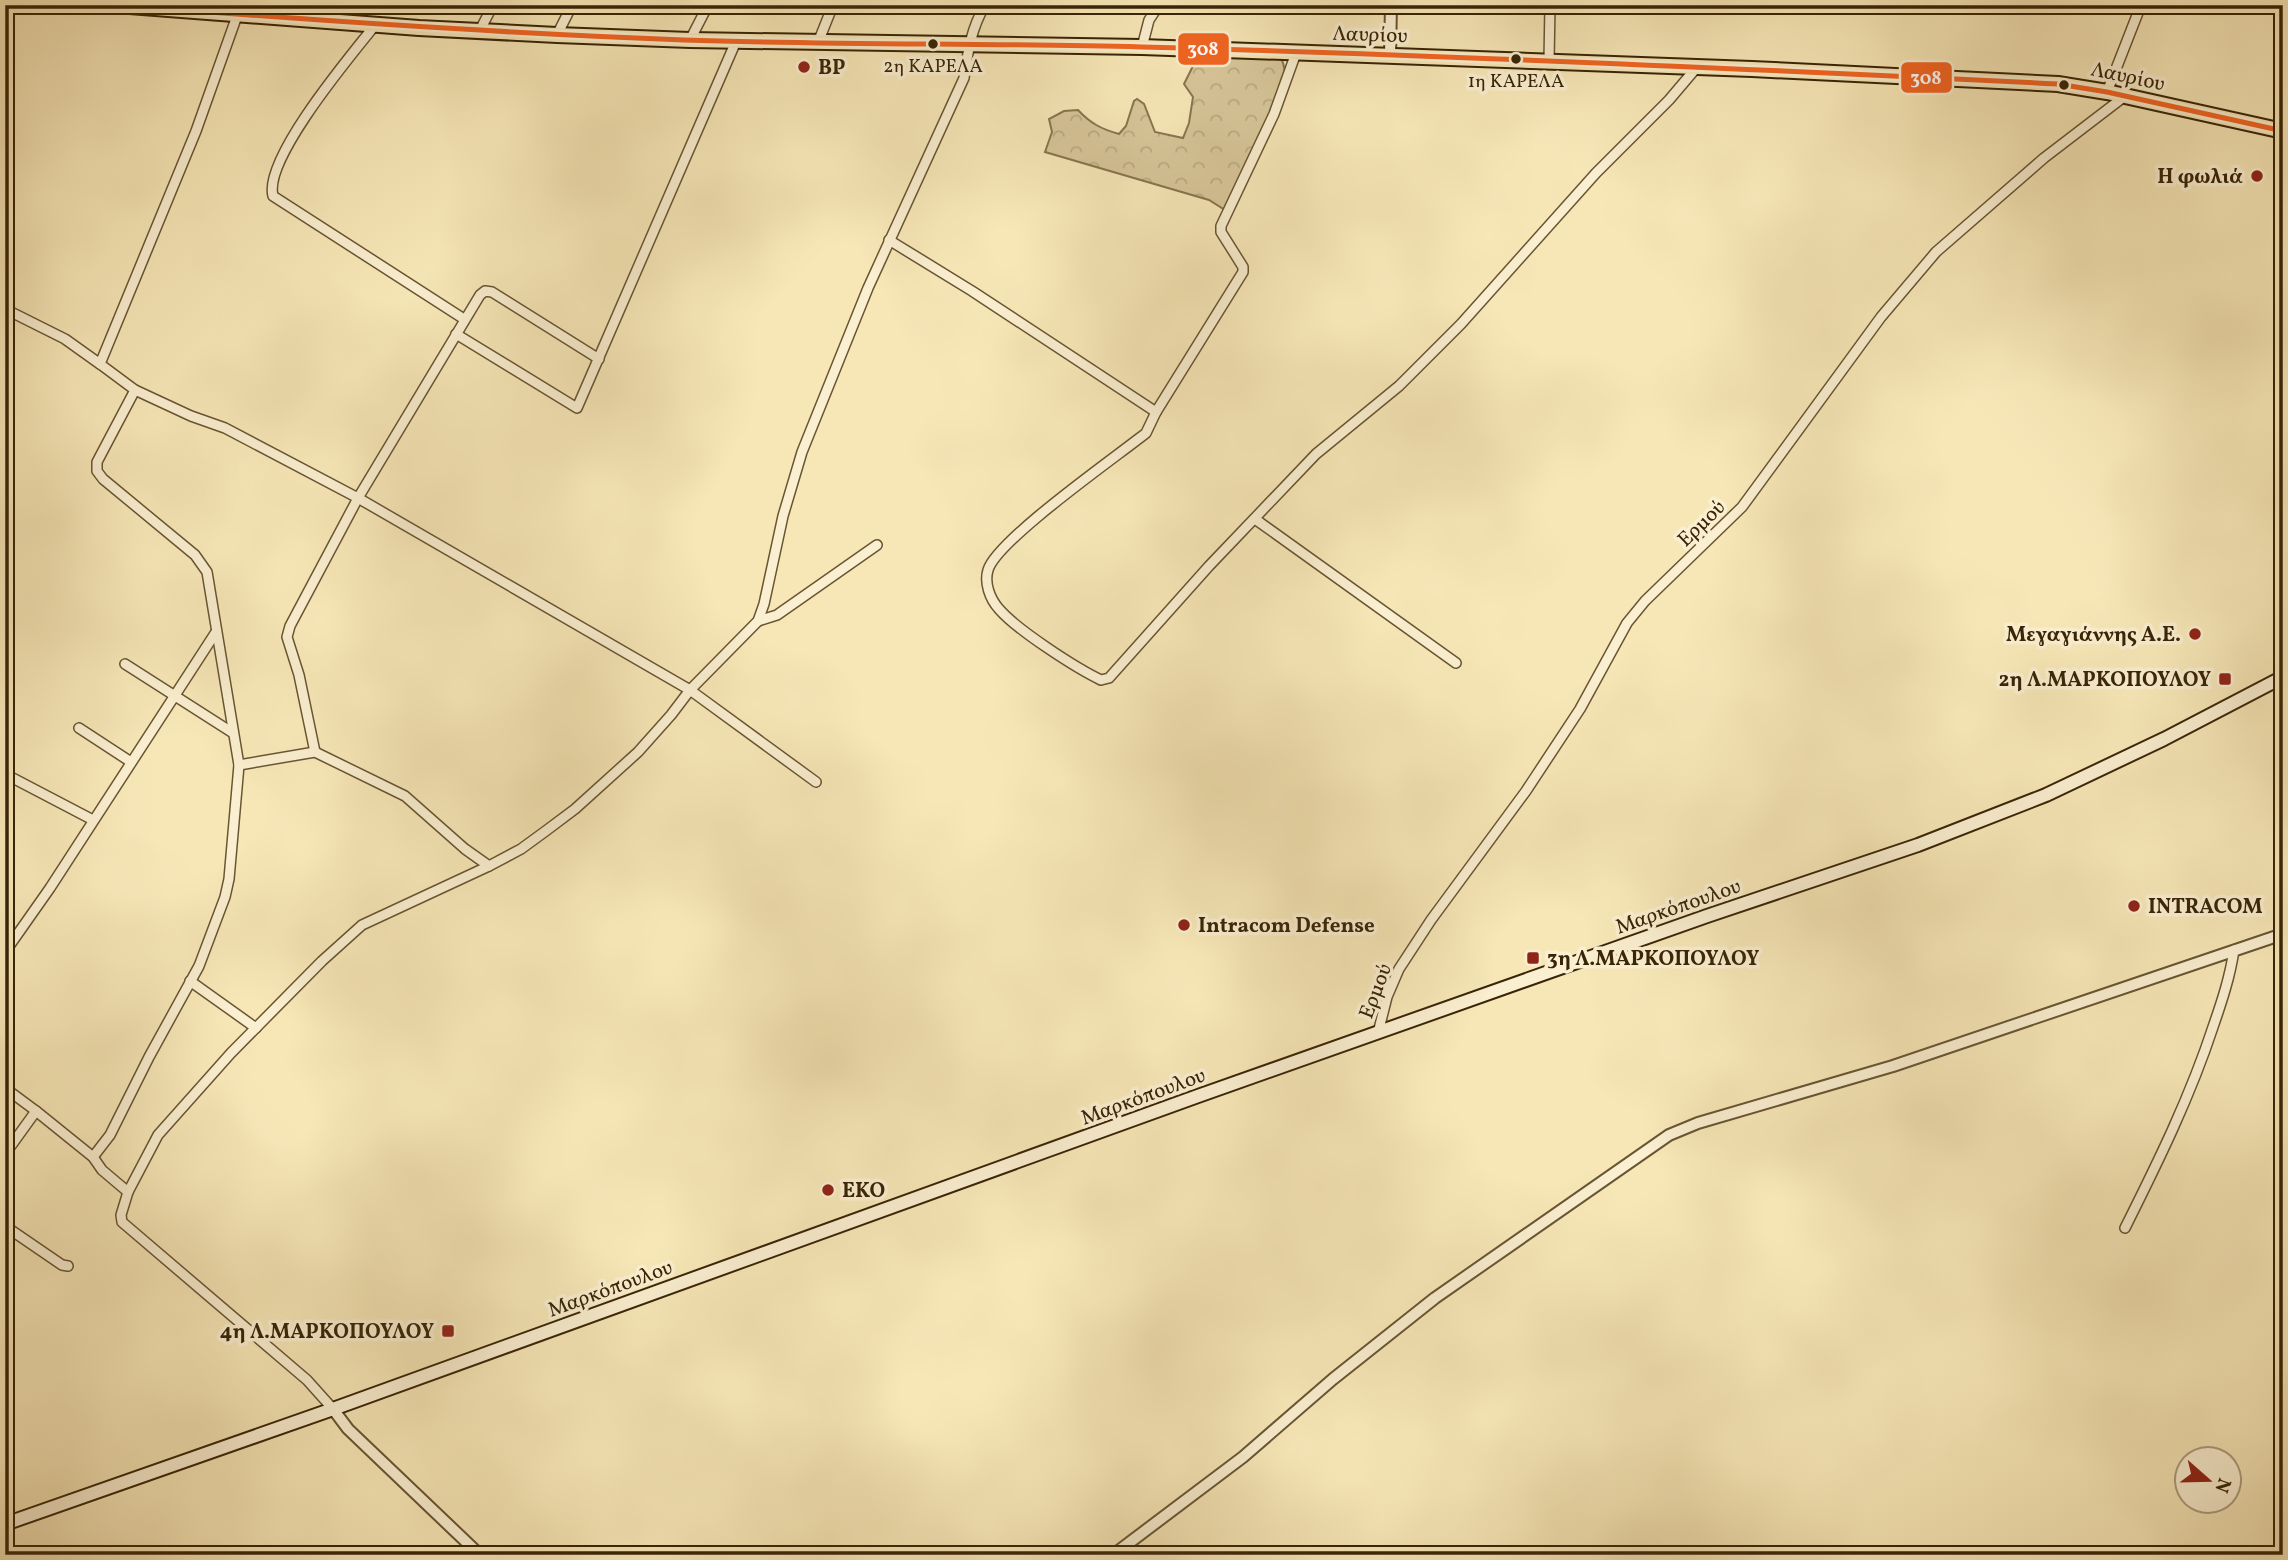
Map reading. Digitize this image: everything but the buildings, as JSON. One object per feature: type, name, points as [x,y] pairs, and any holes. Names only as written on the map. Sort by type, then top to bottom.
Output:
[{"type":"main road","name":"Λαυρίου","points":[[116,5],[479,32],[690,40],[969,42],[1390,55],[2058,84],[2107,92],[2283,131]]},
{"type":"main road","name":"Μαρκόπουλου","points":[[5,1524],[1707,916],[1919,845],[2046,795],[2164,740],[2283,677]]},
{"type":"street","points":[[479,32],[493,5]]},
{"type":"street","points":[[557,35],[572,5]]},
{"type":"street","points":[[690,40],[708,5]]},
{"type":"street","points":[[819,40],[834,5]]},
{"type":"street","points":[[480,1555],[348,1429],[307,1380],[122,1222],[121,1215],[128,1192],[158,1135],[189,1097],[322,961],[362,925],[521,849],[575,809],[638,752],[690,690],[758,621],[783,516],[802,452],[868,288],[964,78],[969,42],[976,20],[985,5]]},
{"type":"street","points":[[1142,47],[1149,20],[1159,5]]},
{"type":"street","points":[[1390,55],[1391,5]]},
{"type":"street","points":[[1549,61],[1550,5]]},
{"type":"street","points":[[2107,92],[2141,5]]},
{"type":"street","points":[[100,364],[196,131],[237,13]]},
{"type":"street","points":[[376,24],[322,91],[281,159],[271,190],[273,196],[464,319]]},
{"type":"street","points":[[456,334],[577,408],[737,39]]},
{"type":"street","points":[[1296,53],[1274,114],[1231,205],[1224,214],[1221,226],[1221,232],[1244,272],[1156,412],[1146,433],[1015,536],[993,558],[987,572],[988,590],[999,609],[1020,628],[1101,680],[1109,678],[1209,566],[1316,454],[1399,386],[1461,324],[1596,173],[1670,100],[1697,67]]},
{"type":"street","name":"Ερμού","points":[[1378,1034],[1387,997],[1399,969],[1526,791],[1580,709],[1627,623],[1645,601],[1742,507],[1881,317],[1929,260],[2044,158],[2125,96]]},
{"type":"street","points":[[889,240],[1156,412]]},
{"type":"street","points":[[315,752],[288,637],[290,626],[358,498],[480,295],[485,291],[492,292],[598,359]]},
{"type":"street","points":[[5,309],[65,339],[135,390],[191,416],[225,428],[358,498],[690,690],[816,782]]},
{"type":"street","points":[[93,1157],[110,1135],[191,981],[212,933],[227,888],[232,858],[239,765],[207,572],[202,563],[97,471],[97,462],[135,390]]},
{"type":"street","points":[[1255,519],[1456,663]]},
{"type":"street","points":[[758,621],[777,615],[877,545]]},
{"type":"street","points":[[5,952],[50,888],[216,632]]},
{"type":"street","points":[[125,664],[233,733]]},
{"type":"street","points":[[79,728],[131,762]]},
{"type":"street","points":[[239,765],[315,752],[405,796],[464,849],[489,866]]},
{"type":"street","points":[[5,774],[93,820]]},
{"type":"street","points":[[1113,1555],[1243,1457],[1333,1379],[1435,1298],[1670,1135],[1698,1123],[1975,1040],[2283,934]]},
{"type":"street","points":[[2125,1228],[2182,1113],[2230,979],[2234,950]]},
{"type":"street","points":[[191,981],[256,1028]]},
{"type":"street","points":[[5,1088],[93,1157],[102,1170],[128,1192]]},
{"type":"street","points":[[5,1154],[36,1111]]},
{"type":"street","points":[[5,1226],[62,1265],[68,1266]]},
{"type":"green space","points":[[1199,54],[1279,54],[1285,70],[1279,96],[1225,210],[1209,200],[1045,152],[1052,132],[1049,119],[1064,111],[1078,110],[1096,125],[1119,134],[1126,126],[1137,99],[1144,104],[1155,132],[1183,138],[1189,123],[1193,97],[1184,84]]},
{"type":"transit line","name":"308","points":[[119,5],[401,26],[684,40],[1256,50],[2058,84],[2107,92],[2283,131]]},
{"type":"place","name":"2η ΚΑΡΕΛΑ","points":[[933,44]]},
{"type":"place","name":"1η ΚΑΡΕΛΑ","points":[[1516,59]]},
{"type":"place","name":"BP","points":[[804,67]]},
{"type":"place","name":"Η φωλιά","points":[[2257,176]]},
{"type":"place","name":"Μεγαγιάννης Α.Ε.","points":[[2195,634]]},
{"type":"place","name":"2η Λ.ΜΑΡΚΟΠΟΥΛΟΥ","points":[[2225,679]]},
{"type":"place","name":"INTRACOM","points":[[2134,906]]},
{"type":"place","name":"Intracom Defense","points":[[1184,925]]},
{"type":"place","name":"3η Λ.ΜΑΡΚΟΠΟΥΛΟΥ","points":[[1533,958]]},
{"type":"place","name":"EKO","points":[[828,1190]]},
{"type":"place","name":"4η Λ.ΜΑΡΚΟΠΟΥΛΟΥ","points":[[448,1331]]}]
